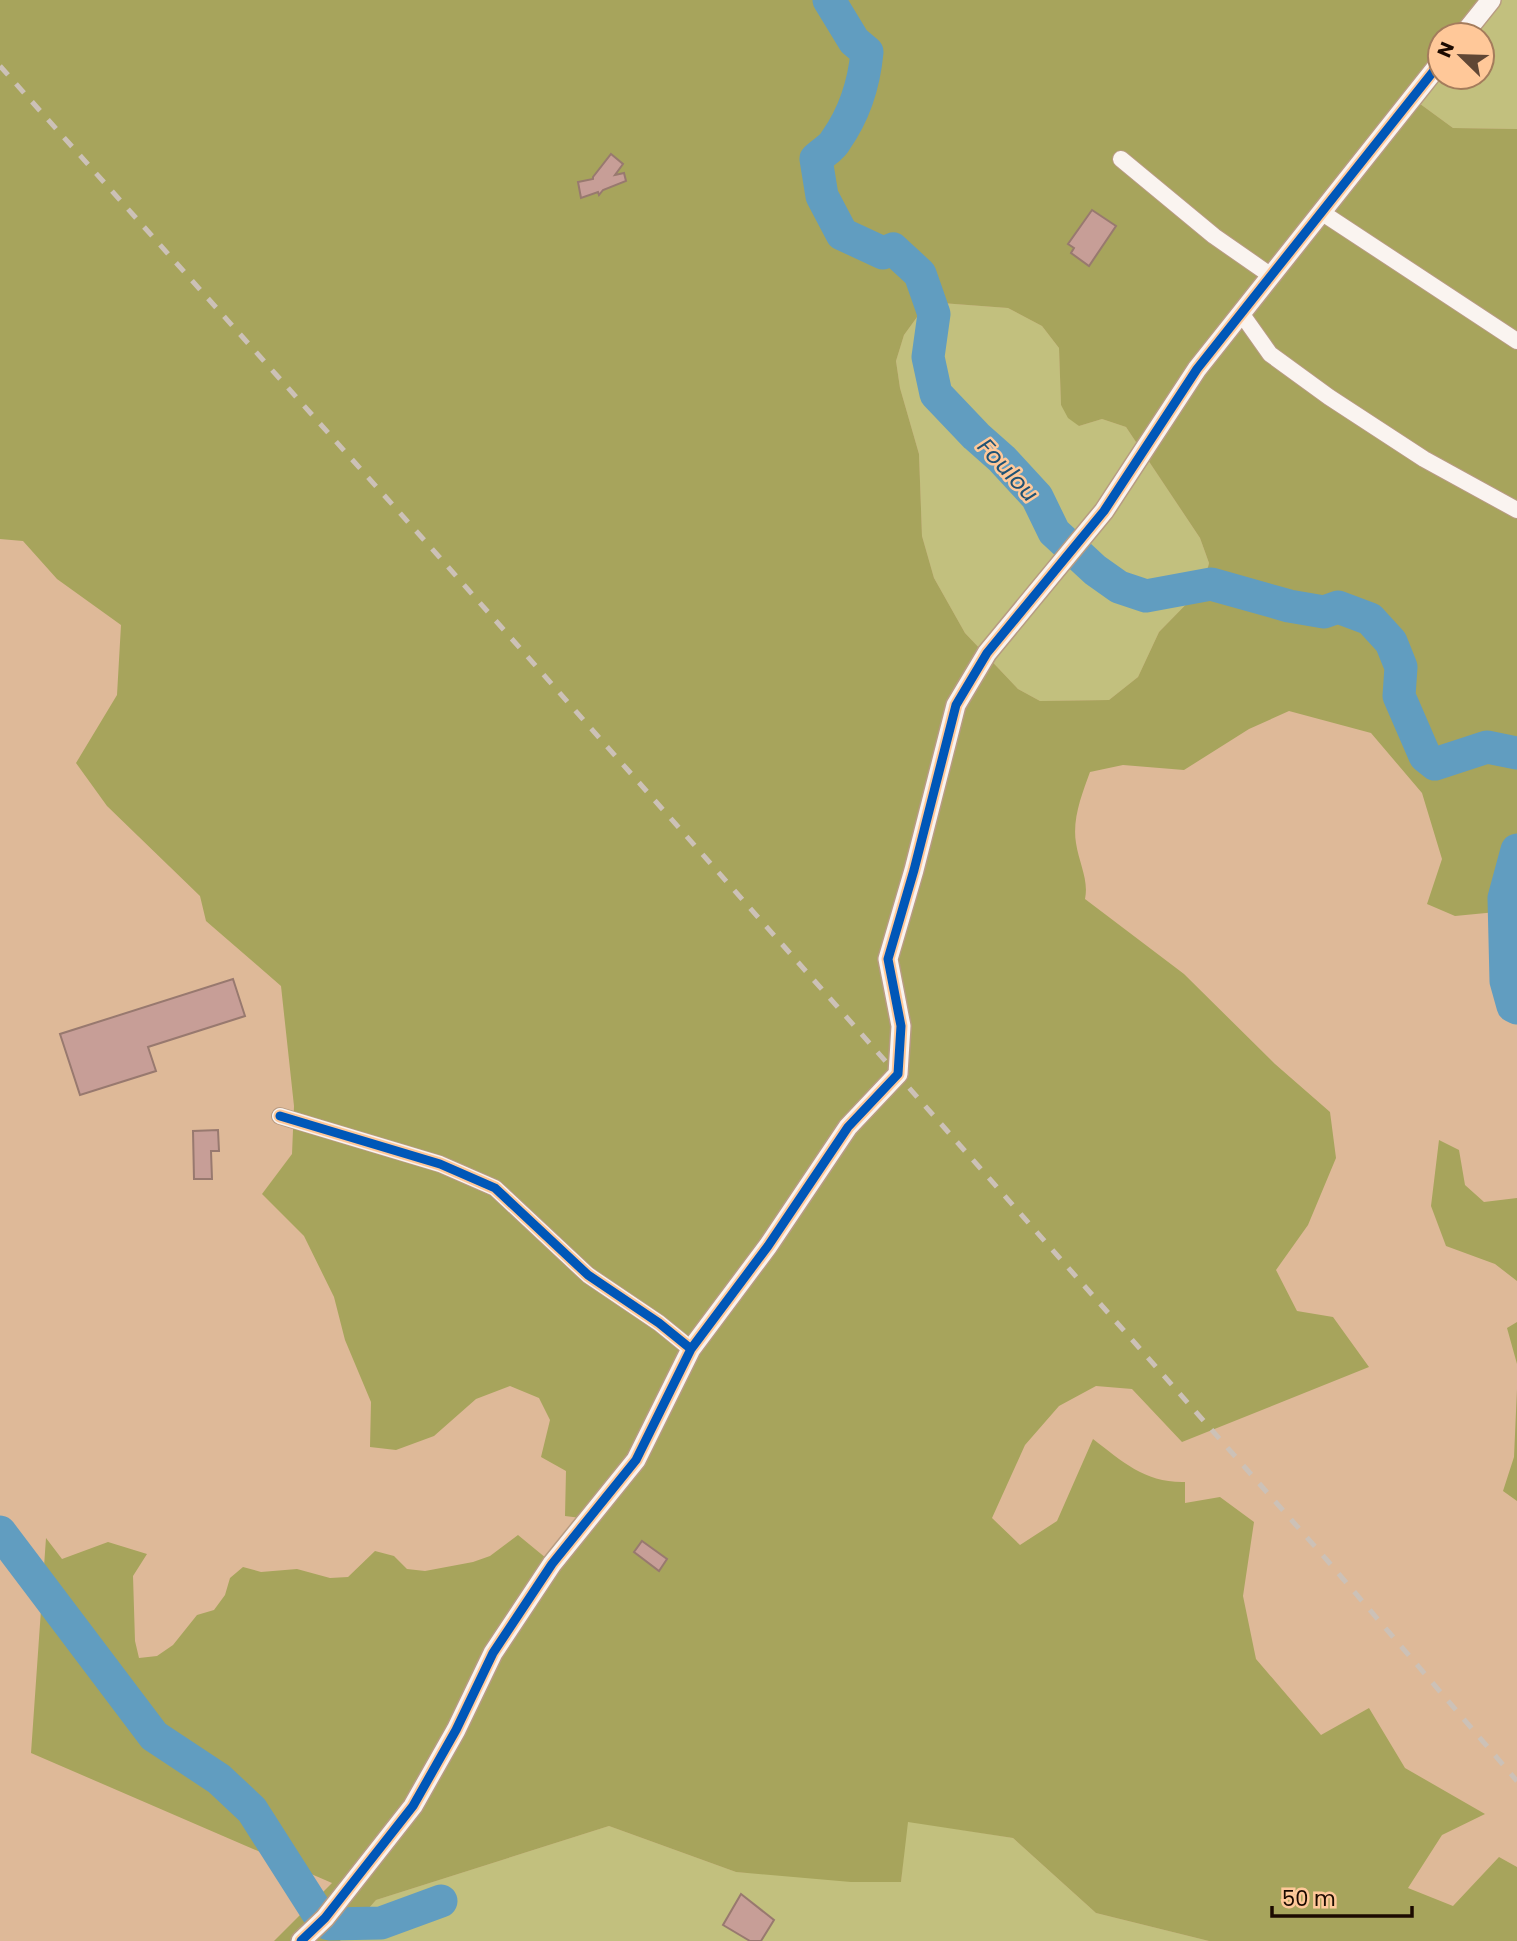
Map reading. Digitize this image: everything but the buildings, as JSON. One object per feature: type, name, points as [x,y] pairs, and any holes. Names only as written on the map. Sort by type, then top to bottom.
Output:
[{"type":"street","points":[[1474,21],[1491,0]]},
{"type":"street","points":[[301,1941],[326,1918],[413,1806],[456,1730],[494,1653],[552,1564],[636,1460],[691,1349],[768,1246],[849,1127],[898,1074],[901,1026],[888,959],[956,705],[987,653],[1104,510],[1197,369],[1426,81]]},
{"type":"street","points":[[1121,159],[1214,236],[1270,275]]},
{"type":"street","points":[[1321,212],[1517,341]]},
{"type":"street","points":[[1241,313],[1270,354],[1329,397],[1424,460],[1517,510]]},
{"type":"street","points":[[280,1116],[440,1164],[495,1188],[588,1275],[659,1323],[691,1349]]},
{"type":"shaded area","points":[[0,0],[1491,0],[1474,21],[1426,21],[1426,80],[1412,98],[1453,128],[1517,129],[1517,910],[1455,916],[1427,904],[1442,859],[1422,793],[1371,733],[1289,711],[1249,729],[1184,770],[1123,765],[1090,772],[1075,825],[1076,843],[1086,885],[1085,899],[1184,974],[1275,1064],[1330,1112],[1336,1158],[1308,1225],[1276,1270],[1297,1311],[1333,1317],[1369,1367],[1182,1442],[1132,1389],[1096,1386],[1059,1406],[1025,1445],[992,1518],[1020,1545],[1057,1521],[1093,1439],[1135,1470],[1158,1479],[1185,1482],[1185,1503],[1220,1497],[1254,1522],[1243,1596],[1256,1659],[1321,1735],[1369,1708],[1405,1768],[1485,1814],[1442,1835],[1408,1888],[1453,1906],[1499,1857],[1517,1867],[1517,1941],[1209,1941],[1096,1913],[1013,1838],[908,1822],[901,1882],[851,1882],[736,1872],[609,1826],[376,1900],[340,1941],[274,1941],[332,1883],[31,1753],[46,1538],[62,1559],[108,1542],[147,1554],[133,1576],[135,1641],[139,1658],[157,1656],[173,1645],[197,1615],[214,1610],[225,1595],[230,1578],[243,1567],[261,1572],[297,1569],[330,1578],[348,1577],[375,1551],[394,1556],[407,1569],[425,1571],[490,1556],[518,1535],[552,1563],[589,1519],[565,1516],[566,1471],[541,1457],[550,1420],[539,1398],[510,1386],[476,1399],[434,1436],[396,1450],[370,1447],[371,1402],[345,1340],[334,1297],[304,1236],[262,1194],[292,1154],[294,1106],[281,986],[206,921],[200,896],[107,806],[76,763],[117,695],[121,625],[57,579],[23,541],[0,539]],"holes":[[[928,302],[1008,308],[1042,326],[1059,348],[1061,405],[1068,418],[1079,426],[1102,419],[1126,427],[1200,538],[1209,563],[1203,587],[1159,632],[1138,677],[1109,700],[1040,701],[1018,689],[965,633],[934,578],[922,536],[919,454],[900,388],[896,361],[904,335]]]},
{"type":"shaded area","points":[[1491,0],[1517,0],[1517,129],[1453,128],[1412,98],[1426,88],[1426,91],[1496,91],[1496,21],[1474,21]]},
{"type":"shaded area","points":[[928,302],[1008,308],[1042,326],[1059,348],[1061,405],[1079,426],[1102,419],[1126,427],[1200,538],[1209,563],[1203,587],[1159,632],[1138,677],[1109,700],[1040,701],[1018,689],[965,633],[934,578],[922,536],[919,454],[900,388],[896,361],[904,335]]},
{"type":"shaded area","points":[[1439,1140],[1459,1150],[1465,1185],[1484,1202],[1517,1198],[1517,1281],[1495,1264],[1446,1246],[1431,1206]]},
{"type":"shaded area","points":[[1517,1322],[1517,1364],[1507,1328]]},
{"type":"shaded area","points":[[1517,1389],[1517,1501],[1503,1491],[1514,1457]]},
{"type":"shaded area","points":[[907,1821],[1013,1838],[1096,1913],[1209,1941],[340,1941],[376,1900],[609,1826],[736,1872],[901,1882]]},
{"type":"waterway","name":"Foulou","points":[[829,0],[854,41],[867,52],[864,75],[853,109],[834,143],[816,159],[822,196],[842,234],[883,253],[893,249],[920,274],[934,314],[928,357],[936,394],[1037,497],[1054,532],[1095,570],[1119,587],[1146,596],[1211,584],[1289,606],[1324,612],[1338,607],[1370,619],[1391,642],[1401,667],[1399,696],[1425,756],[1435,764],[1487,747],[1517,753]]},
{"type":"waterway","name":"Foulou","points":[[1517,850],[1504,898],[1506,981],[1513,1006],[1517,1008]]},
{"type":"waterway","points":[[0,1532],[154,1736],[219,1779],[252,1810],[317,1912]]},
{"type":"waterway","points":[[329,1924],[381,1923],[441,1901]]},
{"type":"railway","points":[[0,66],[442,560],[1326,1559],[1517,1781]]},
{"type":"cycle path","points":[[301,1941],[325,1918],[413,1806],[456,1730],[493,1653],[552,1564],[636,1460],[691,1349],[768,1246],[848,1127],[898,1074],[901,1026],[888,959],[956,705],[987,653],[1104,511],[1197,369],[1426,81]]},
{"type":"cycle path","points":[[280,1116],[440,1164],[495,1188],[588,1275],[659,1323],[691,1349]]}]
